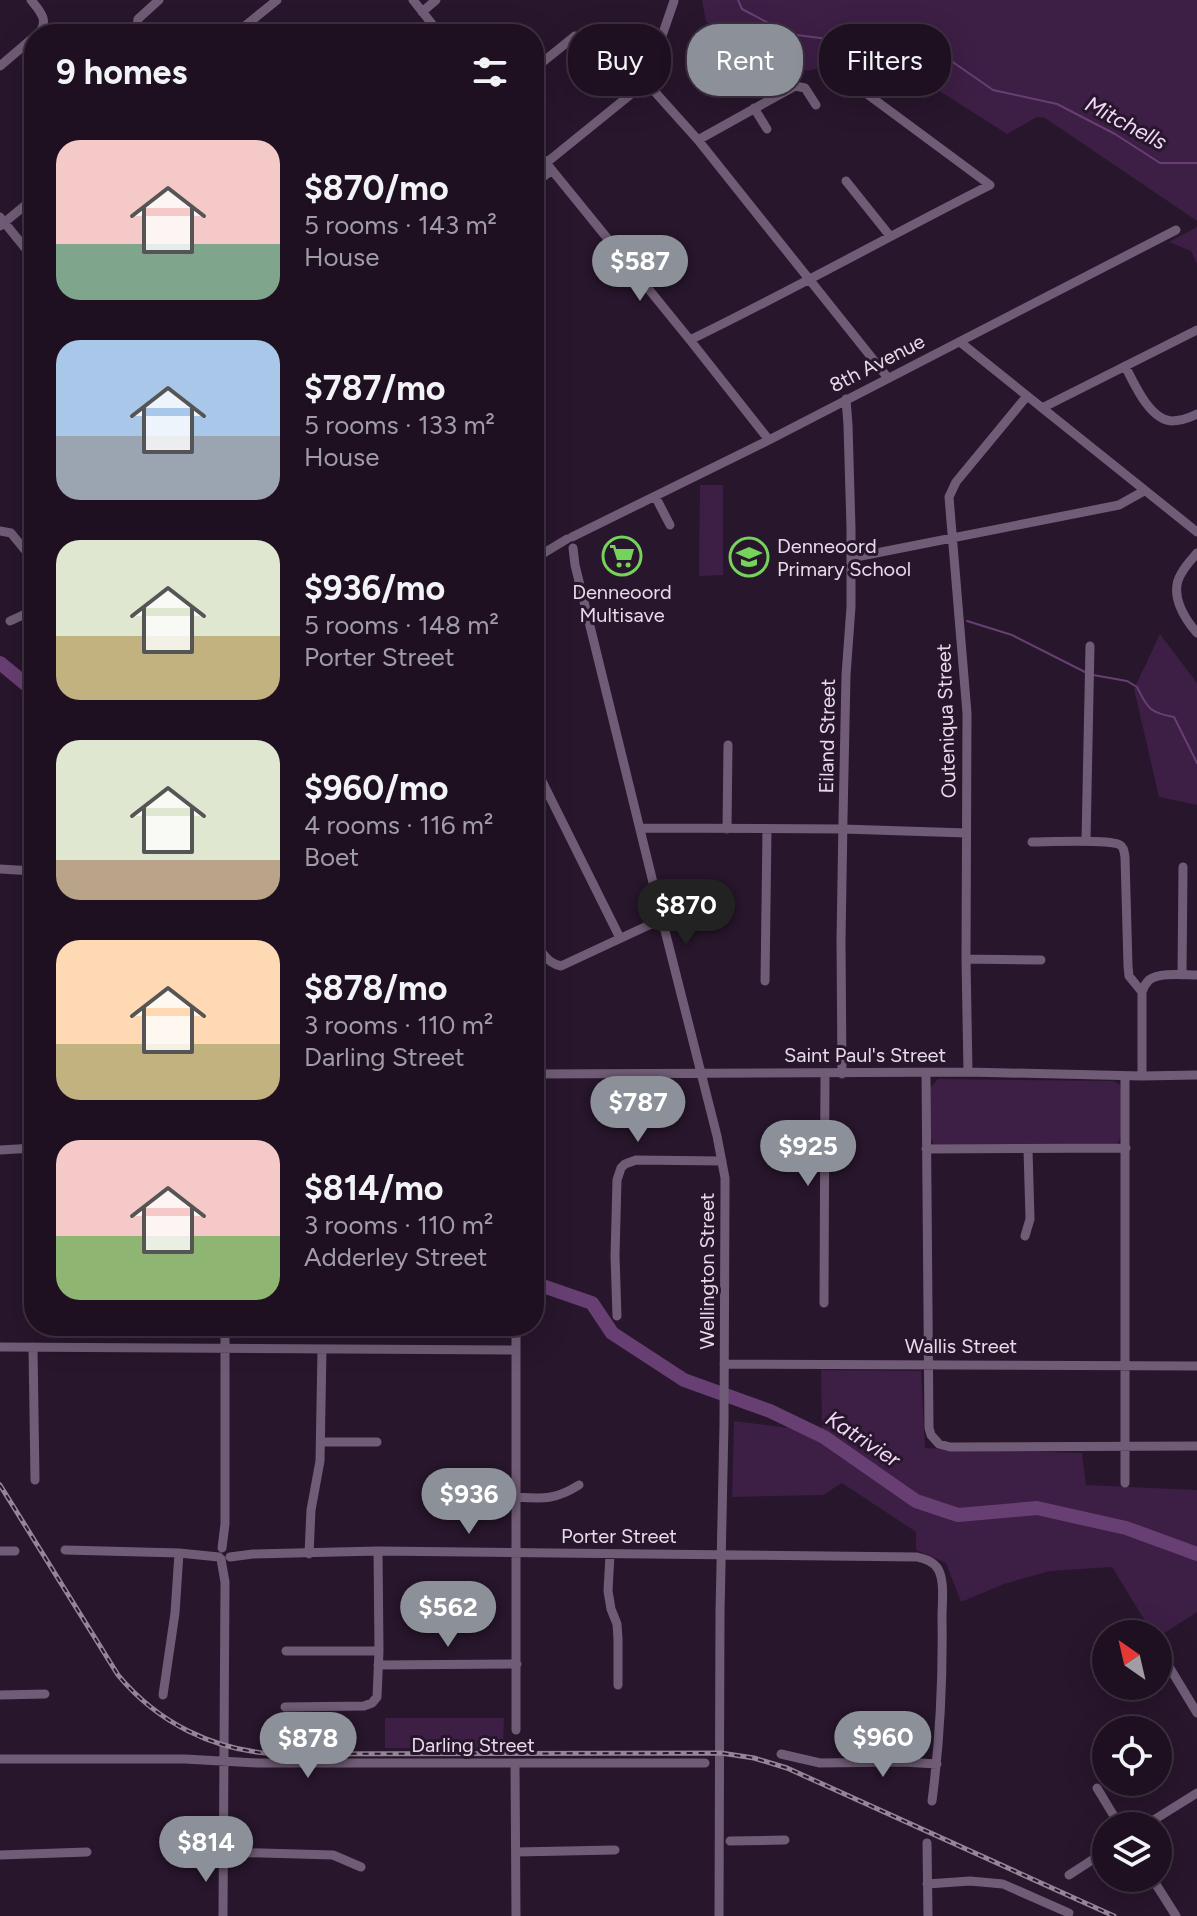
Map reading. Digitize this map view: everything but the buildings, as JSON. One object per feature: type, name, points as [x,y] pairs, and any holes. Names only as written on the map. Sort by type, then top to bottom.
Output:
[{"type":"street","points":[[31,0],[42,13],[44,24]]},
{"type":"street","points":[[137,24],[138,19],[159,0]]},
{"type":"street","points":[[247,24],[277,0]]},
{"type":"street","points":[[413,0],[432,24]]},
{"type":"street","points":[[422,12],[436,0]]},
{"type":"street","points":[[666,24],[674,1]]},
{"type":"street","points":[[544,61],[568,42]]},
{"type":"street","points":[[0,66],[24,46]]},
{"type":"street","points":[[698,140],[795,86],[805,88],[816,105]]},
{"type":"street","points":[[544,172],[630,96]]},
{"type":"street","points":[[659,96],[698,140],[888,378]]},
{"type":"street","points":[[690,340],[990,185],[870,96]]},
{"type":"street","points":[[754,108],[767,129]]},
{"type":"street","points":[[544,160],[769,440]]},
{"type":"street","points":[[846,181],[890,236]]},
{"type":"street","points":[[24,205],[1,222],[24,248]]},
{"type":"street","name":"8th Avenue","points":[[544,555],[1176,230]]},
{"type":"street","points":[[1042,408],[1197,330]]},
{"type":"street","points":[[960,342],[1197,532]]},
{"type":"street","points":[[1125,366],[1145,402],[1162,418],[1177,420],[1197,414]]},
{"type":"street","name":"Outeniqua Street","points":[[968,1072],[967,713],[949,503],[956,482],[1027,396]]},
{"type":"street","name":"Eiland Street","points":[[842,1074],[843,829],[846,675],[851,607],[846,399]]},
{"type":"street","points":[[851,558],[1119,505],[1144,491]]},
{"type":"street","points":[[655,496],[670,525]]},
{"type":"street","points":[[0,531],[11,533],[24,549]]},
{"type":"street","name":"Wellington Street","points":[[572,543],[722,1161],[725,1190],[719,1916]]},
{"type":"street","points":[[1197,553],[1181,573],[1177,584],[1183,616],[1197,633]]},
{"type":"street","points":[[10,621],[24,615]]},
{"type":"street","points":[[1086,841],[1090,646]]},
{"type":"street","points":[[727,829],[728,745]]},
{"type":"street","points":[[544,785],[620,938]]},
{"type":"street","points":[[641,828],[966,833]]},
{"type":"street","points":[[765,981],[767,829]]},
{"type":"street","points":[[1032,842],[1118,844],[1124,852],[1128,966],[1132,981],[1142,992]]},
{"type":"street","points":[[1182,975],[1183,867]]},
{"type":"street","points":[[0,869],[24,870]]},
{"type":"street","points":[[544,955],[561,966],[662,919]]},
{"type":"street","points":[[966,959],[1041,960]]},
{"type":"street","points":[[1142,1076],[1142,992],[1146,984],[1153,978],[1197,975]]},
{"type":"street","name":"Saint Paul's Street","points":[[544,1074],[968,1072],[1197,1075]]},
{"type":"street","points":[[824,1303],[825,1073]]},
{"type":"street","points":[[926,1074],[927,1364],[929,1428],[934,1440],[943,1446],[1197,1446]]},
{"type":"street","points":[[1125,1076],[1125,1483]]},
{"type":"street","points":[[926,1149],[1126,1148]]},
{"type":"street","points":[[0,1150],[24,1149]]},
{"type":"street","points":[[1025,1236],[1030,1219],[1028,1149]]},
{"type":"street","points":[[617,1316],[615,1230],[617,1180],[621,1168],[636,1160],[722,1161]]},
{"type":"street","points":[[223,1916],[225,1336]]},
{"type":"street","points":[[516,1336],[516,1730]]},
{"type":"street","points":[[0,1347],[516,1350]]},
{"type":"street","points":[[33,1347],[35,1480]]},
{"type":"street","points":[[309,1554],[311,1510],[318,1483],[321,1442],[322,1349]]},
{"type":"street","name":"Wallis Street","points":[[724,1364],[1197,1366]]},
{"type":"street","points":[[321,1442],[377,1442]]},
{"type":"street","points":[[516,1497],[547,1499],[579,1485]]},
{"type":"street","name":"Porter Street","points":[[65,1550],[198,1554],[378,1551],[917,1557],[936,1565],[941,1578],[943,1670],[937,1764]]},
{"type":"street","points":[[0,1551],[15,1551]]},
{"type":"street","points":[[285,1707],[364,1706],[377,1697],[378,1551]]},
{"type":"street","points":[[163,1695],[175,1613],[179,1553]]},
{"type":"street","points":[[610,1555],[608,1591],[617,1624],[618,1685]]},
{"type":"street","points":[[286,1651],[379,1651]]},
{"type":"street","points":[[378,1665],[517,1664]]},
{"type":"street","points":[[1172,1672],[1197,1713]]},
{"type":"street","points":[[0,1695],[45,1694]]},
{"type":"street","points":[[781,1754],[820,1763],[937,1764],[932,1801]]},
{"type":"street","name":"Darling Street","points":[[0,1759],[185,1759],[257,1763],[705,1763]]},
{"type":"street","points":[[515,1763],[516,1916]]},
{"type":"street","points":[[1166,1812],[1197,1793]]},
{"type":"street","points":[[730,1841],[785,1840]]},
{"type":"street","points":[[927,1843],[928,1916]]},
{"type":"street","points":[[516,1852],[615,1850]]},
{"type":"street","points":[[0,1855],[87,1852]]},
{"type":"street","points":[[222,1852],[333,1855],[361,1867]]},
{"type":"street","points":[[1069,1875],[1092,1860]]},
{"type":"street","points":[[927,1884],[970,1881],[1003,1884],[1069,1913]]},
{"type":"street","points":[[1161,1892],[1176,1916]]},
{"type":"shaded area","points":[[702,0],[1197,0],[1197,221],[1045,118],[1037,117],[1007,134],[947,96],[951,96],[951,24],[819,24],[819,68],[808,71],[803,69],[803,24],[706,22]]},
{"type":"shaded area","points":[[1197,227],[1197,264],[1191,251],[1169,242]]},
{"type":"shaded area","points":[[700,485],[723,485],[723,575],[699,576]]},
{"type":"shaded area","points":[[1160,634],[1197,683],[1197,805],[1159,797],[1134,689]]},
{"type":"shaded area","points":[[938,1079],[1114,1081],[1122,1089],[1121,1137],[1117,1144],[934,1145],[930,1136],[930,1088]]},
{"type":"shaded area","points":[[821,1370],[921,1371],[925,1448],[1082,1453],[1086,1485],[1197,1490],[1197,1612],[1172,1628],[1172,1620],[1144,1620],[1112,1567],[1050,1571],[1004,1584],[961,1602],[946,1563],[916,1550],[916,1532],[842,1483],[823,1495],[732,1497],[734,1421],[822,1432]]},
{"type":"shaded area","points":[[385,1718],[504,1718],[503,1749],[385,1748]]},
{"type":"waterway","name":"Mitchells","points":[[738,0],[742,9],[789,34],[844,41],[898,30],[947,58],[993,90],[1057,104],[1115,134],[1160,163],[1197,163]]},
{"type":"waterway","points":[[967,621],[1012,635],[1087,673]]},
{"type":"waterway","name":"Katrivier","points":[[0,663],[24,683]]},
{"type":"waterway","points":[[1093,675],[1127,681],[1137,687],[1150,708],[1174,717],[1197,763]]},
{"type":"waterway","name":"Katrivier","points":[[544,1286],[592,1303],[612,1333],[684,1380],[770,1411],[824,1437],[916,1501],[958,1515],[1037,1508],[1126,1528],[1197,1554]]},
{"type":"railway","points":[[0,1485],[118,1675],[169,1720],[209,1740],[230,1747],[275,1754],[721,1753],[754,1758],[787,1768],[1114,1916]]},
{"type":"place","name":"Denneoord Multisave","points":[[622,556]]},
{"type":"place","name":"Denneoord Primary School","points":[[749,557]]}]
